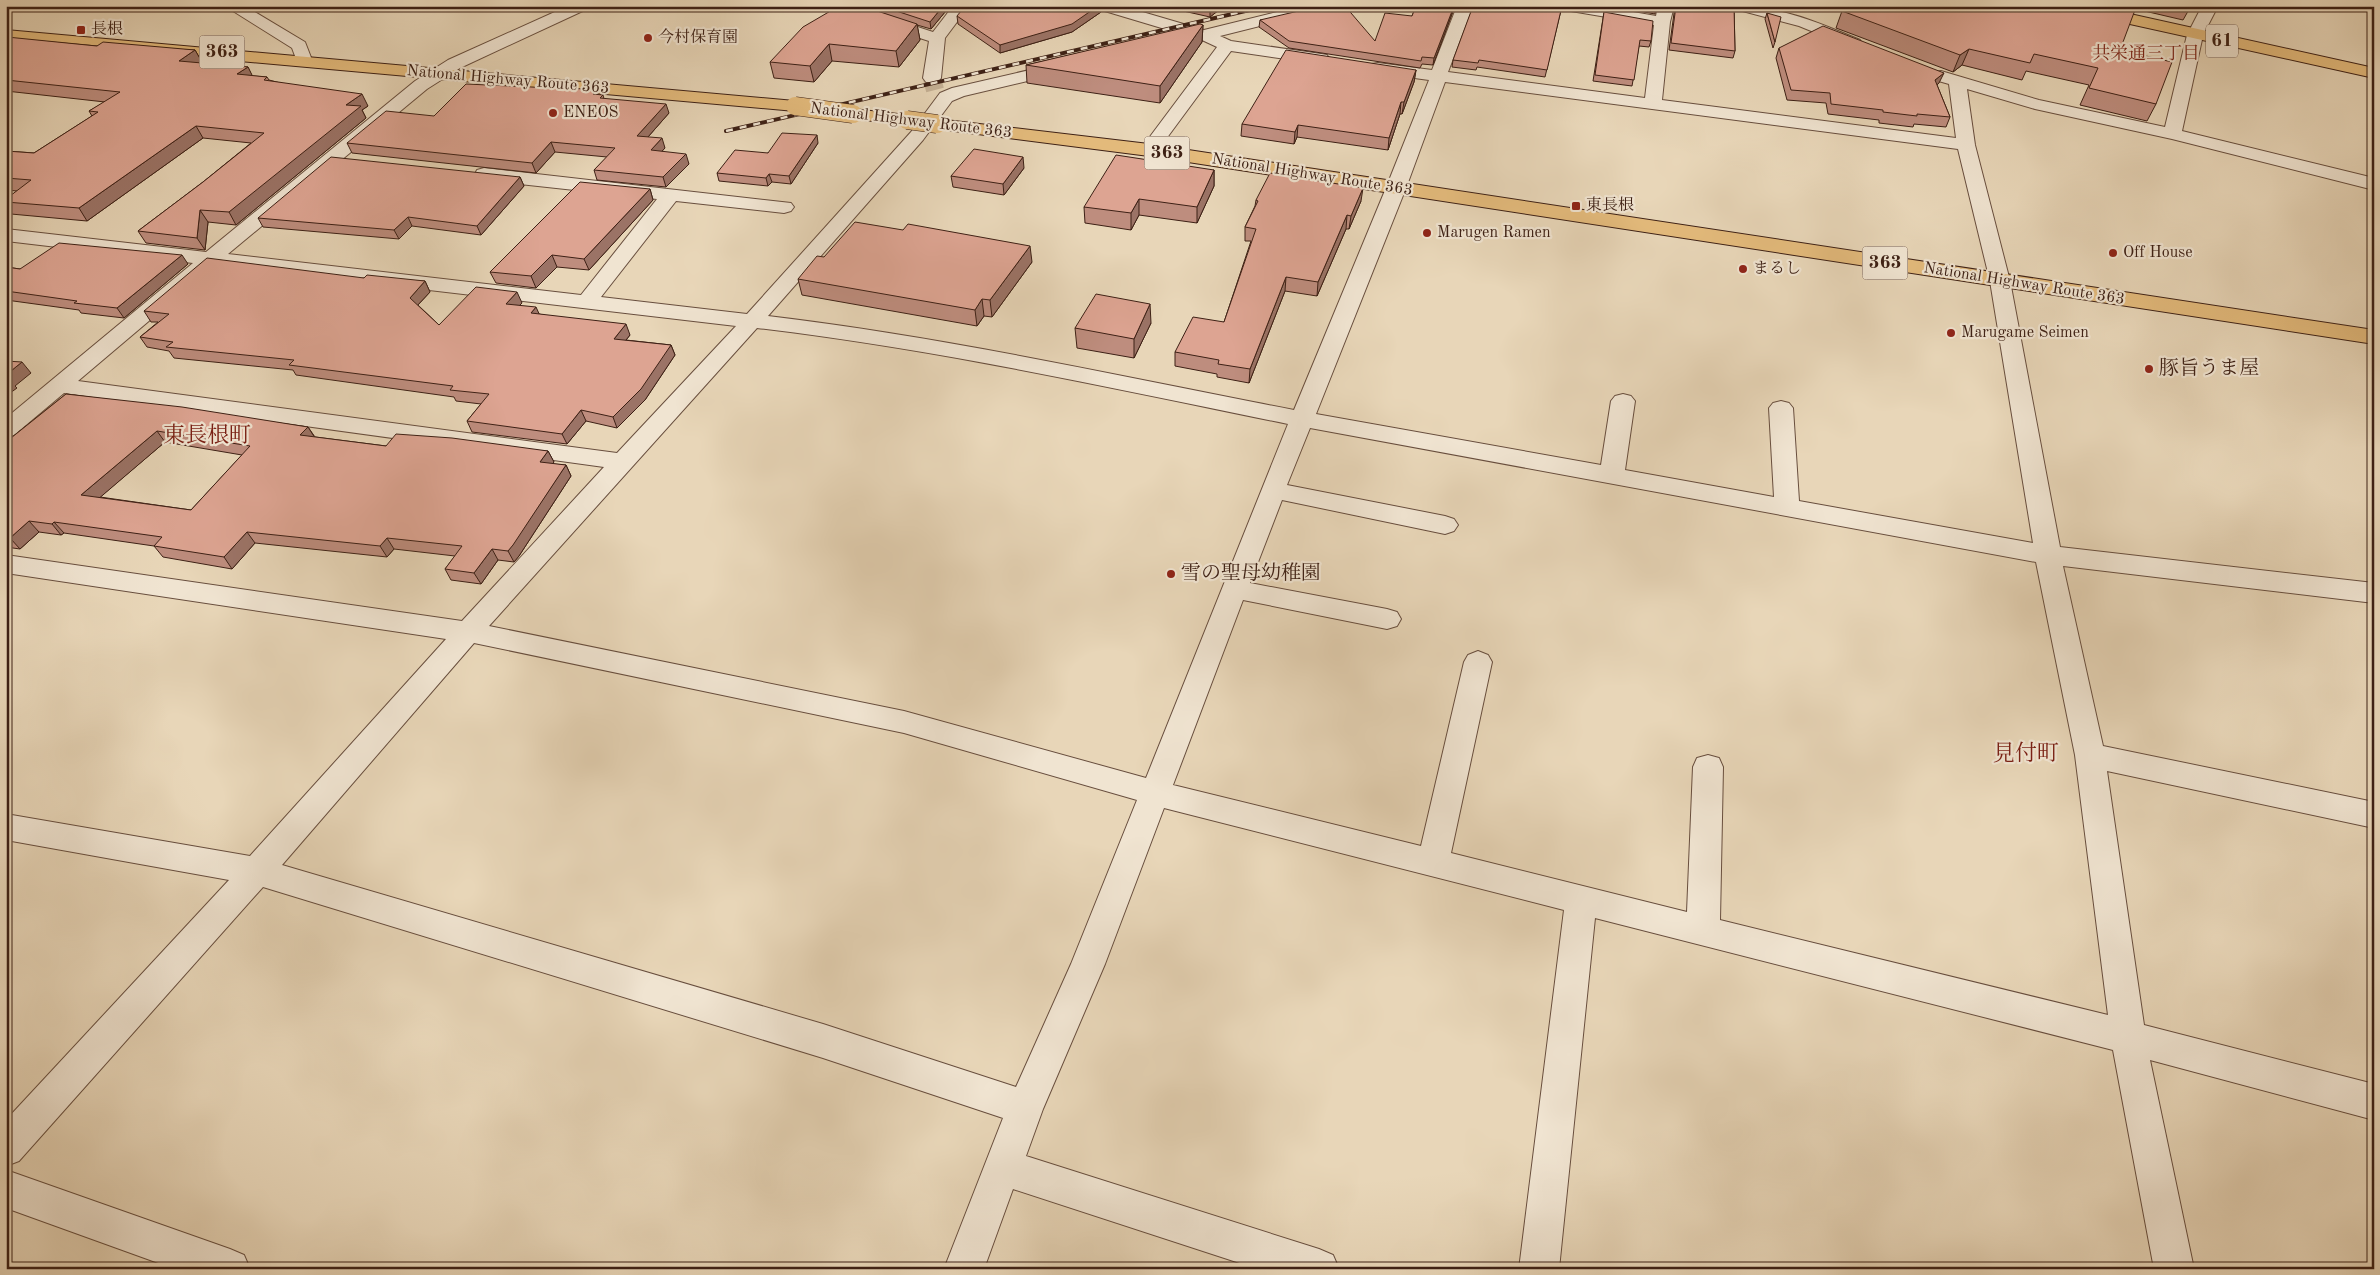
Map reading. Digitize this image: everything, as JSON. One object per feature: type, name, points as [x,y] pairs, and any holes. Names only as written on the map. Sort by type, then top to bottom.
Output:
[{"type":"main road","name":"61","points":[[2071,6],[2374,74]]},
{"type":"main road","name":"National Highway Route 363","points":[[6,35],[304,60],[795,106],[1148,150],[2374,337]]},
{"type":"street","points":[[233,6],[299,45],[304,60]]},
{"type":"street","points":[[6,430],[421,85],[481,51],[581,6]]},
{"type":"street","points":[[836,6],[937,38]]},
{"type":"street","points":[[932,78],[937,38],[962,6]]},
{"type":"street","points":[[1104,6],[1124,9],[1204,35],[1227,45],[1332,61]]},
{"type":"street","points":[[1147,48],[1321,6]]},
{"type":"street","points":[[964,1269],[1025,1108],[1088,964],[1272,490],[1396,188],[1465,6]]},
{"type":"street","points":[[1571,6],[1664,14],[1653,103]]},
{"type":"street","points":[[2172,134],[2195,34],[2210,6]]},
{"type":"street","points":[[1749,7],[1805,23],[1869,49]]},
{"type":"street","points":[[1148,150],[1227,45]]},
{"type":"street","points":[[6,1148],[257,871],[468,632],[752,321],[917,136],[946,97],[958,92],[1081,63]]},
{"type":"street","points":[[1361,66],[1437,78],[1653,103],[1966,145]]},
{"type":"street","points":[[1922,68],[1957,82],[2035,104],[2172,134],[2374,184]]},
{"type":"street","points":[[1957,82],[1966,145],[2000,281],[2048,555],[2090,755],[2128,1037],[2174,1269]]},
{"type":"street","points":[[331,158],[360,161]]},
{"type":"street","points":[[467,172],[784,207]]},
{"type":"street","points":[[586,302],[671,194]]},
{"type":"street","points":[[6,235],[822,328],[1302,419],[2048,555],[2374,593]]},
{"type":"street","points":[[61,386],[624,462]]},
{"type":"street","points":[[1612,475],[1623,401]]},
{"type":"street","points":[[1781,408],[1787,507]]},
{"type":"street","points":[[1272,490],[1445,525]]},
{"type":"street","points":[[6,564],[468,632],[904,722],[1155,793],[2128,1037],[2374,1102]]},
{"type":"street","points":[[1234,589],[1386,619]]},
{"type":"street","points":[[1433,862],[1478,662]]},
{"type":"street","points":[[2090,755],[2374,815]]},
{"type":"street","points":[[1703,931],[1708,767]]},
{"type":"street","points":[[6,827],[257,871],[823,1041],[1025,1108]]},
{"type":"street","points":[[1539,1269],[1581,901]]},
{"type":"street","points":[[1003,1167],[1318,1269]]},
{"type":"street","points":[[6,1189],[230,1269]]},
{"type":"building","points":[[839,6],[862,6],[917,24],[896,51],[829,44],[810,66],[770,62],[803,27]]},
{"type":"building","points":[[881,6],[943,6],[930,22]]},
{"type":"building","points":[[965,6],[1098,6],[1072,24],[1000,45],[957,16]]},
{"type":"building","points":[[1194,6],[1214,6],[1210,10]]},
{"type":"building","points":[[1320,6],[1345,6],[1375,41],[1385,13],[1412,16],[1416,6],[1454,6],[1434,58],[1422,57],[1421,61],[1289,41],[1260,20]]},
{"type":"building","points":[[1473,6],[1562,6],[1547,70],[1479,60],[1478,63],[1453,60]]},
{"type":"building","points":[[1676,6],[1734,6],[1735,51],[1671,43]]},
{"type":"building","points":[[1852,6],[2117,6],[2135,10],[2120,50],[2172,62],[2156,104],[2089,88],[2098,68],[2034,54],[2030,63],[1969,49],[1960,55],[1842,11]]},
{"type":"building","points":[[1604,12],[1653,21],[1651,41],[1640,40],[1634,80],[1595,75]]},
{"type":"building","points":[[1767,13],[1781,17],[1775,42]]},
{"type":"building","points":[[1200,24],[1203,25],[1160,86],[1026,65]]},
{"type":"building","points":[[1823,26],[1944,73],[1935,80],[1950,117],[1917,114],[1917,116],[1831,104],[1830,93],[1791,90],[1779,48]]},
{"type":"building","points":[[7,37],[97,46],[103,42],[195,50],[179,61],[248,67],[237,74],[267,77],[264,80],[362,94],[346,105],[361,106],[229,212],[200,210],[197,238],[138,231],[264,133],[196,126],[79,208],[6,202],[6,199],[31,180],[6,178],[6,151],[34,153],[98,112],[89,111],[120,92],[6,80]]},
{"type":"building","points":[[1286,50],[1416,70],[1404,102],[1401,102],[1389,138],[1298,125],[1295,132],[1242,124]]},
{"type":"building","points":[[466,84],[597,90],[593,94],[603,95],[600,98],[666,104],[637,136],[662,138],[651,150],[686,154],[663,177],[594,170],[615,148],[551,142],[532,163],[347,143],[386,111],[434,116]]},
{"type":"building","points":[[782,133],[817,135],[789,176],[769,174],[766,178],[717,173],[735,150],[768,153]]},
{"type":"building","points":[[974,149],[1023,157],[1003,184],[951,176]]},
{"type":"building","points":[[1116,155],[1214,170],[1197,207],[1139,199],[1131,213],[1084,207]]},
{"type":"building","points":[[331,157],[520,177],[477,226],[408,217],[394,230],[258,218]]},
{"type":"building","points":[[1270,173],[1363,188],[1351,216],[1347,215],[1318,282],[1286,277],[1250,369],[1218,364],[1219,360],[1175,352],[1193,317],[1224,322],[1256,229],[1245,227]]},
{"type":"building","points":[[580,182],[650,189],[584,259],[552,255],[531,276],[490,272]]},
{"type":"building","points":[[855,222],[903,230],[908,224],[1030,246],[990,300],[982,299],[975,310],[798,279],[817,256],[824,257]]},
{"type":"building","points":[[59,243],[182,255],[117,308],[74,303],[77,301],[6,291],[6,267],[20,269]]},
{"type":"building","points":[[207,258],[364,278],[367,275],[425,281],[410,298],[439,325],[476,287],[517,292],[506,304],[536,307],[531,313],[626,324],[614,339],[671,345],[641,389],[613,417],[581,410],[562,434],[467,421],[489,394],[450,390],[453,386],[289,365],[294,360],[166,347],[173,342],[140,337],[169,314],[144,311]]},
{"type":"building","points":[[1096,294],[1150,304],[1134,339],[1075,328]]},
{"type":"building","points":[[6,361],[22,362],[6,375]]},
{"type":"building","points":[[66,394],[182,407],[308,427],[300,435],[386,446],[396,434],[452,438],[548,451],[540,462],[566,465],[508,551],[492,549],[474,573],[445,569],[462,546],[387,538],[380,546],[247,532],[224,557],[154,546],[162,537],[54,522],[52,524],[29,521],[10,538],[6,537],[6,442]],"holes":[[[157,431],[250,446],[191,510],[81,495]]]},
{"type":"tunnel","points":[[932,78],[935,90]]},
{"type":"railway","points":[[726,131],[1267,6]]},
{"type":"place","name":"長根","points":[[81,30]]},
{"type":"place","name":"今村保育園","points":[[648,38]]},
{"type":"place","name":"ENEOS","points":[[553,113]]},
{"type":"place","name":"東長根","points":[[1576,206]]},
{"type":"place","name":"Marugen Ramen","points":[[1427,233]]},
{"type":"place","name":"Off House","points":[[2113,253]]},
{"type":"place","name":"まるし","points":[[1743,269]]},
{"type":"place","name":"Marugame Seimen","points":[[1951,333]]},
{"type":"place","name":"豚旨うま屋","points":[[2149,369]]},
{"type":"place","name":"雪の聖母幼稚園","points":[[1171,574]]},
{"type":"district","name":"共栄通三丁目","points":[[2146,54]]},
{"type":"district","name":"東長根町","points":[[207,436]]},
{"type":"district","name":"見付町","points":[[2026,754]]}]
